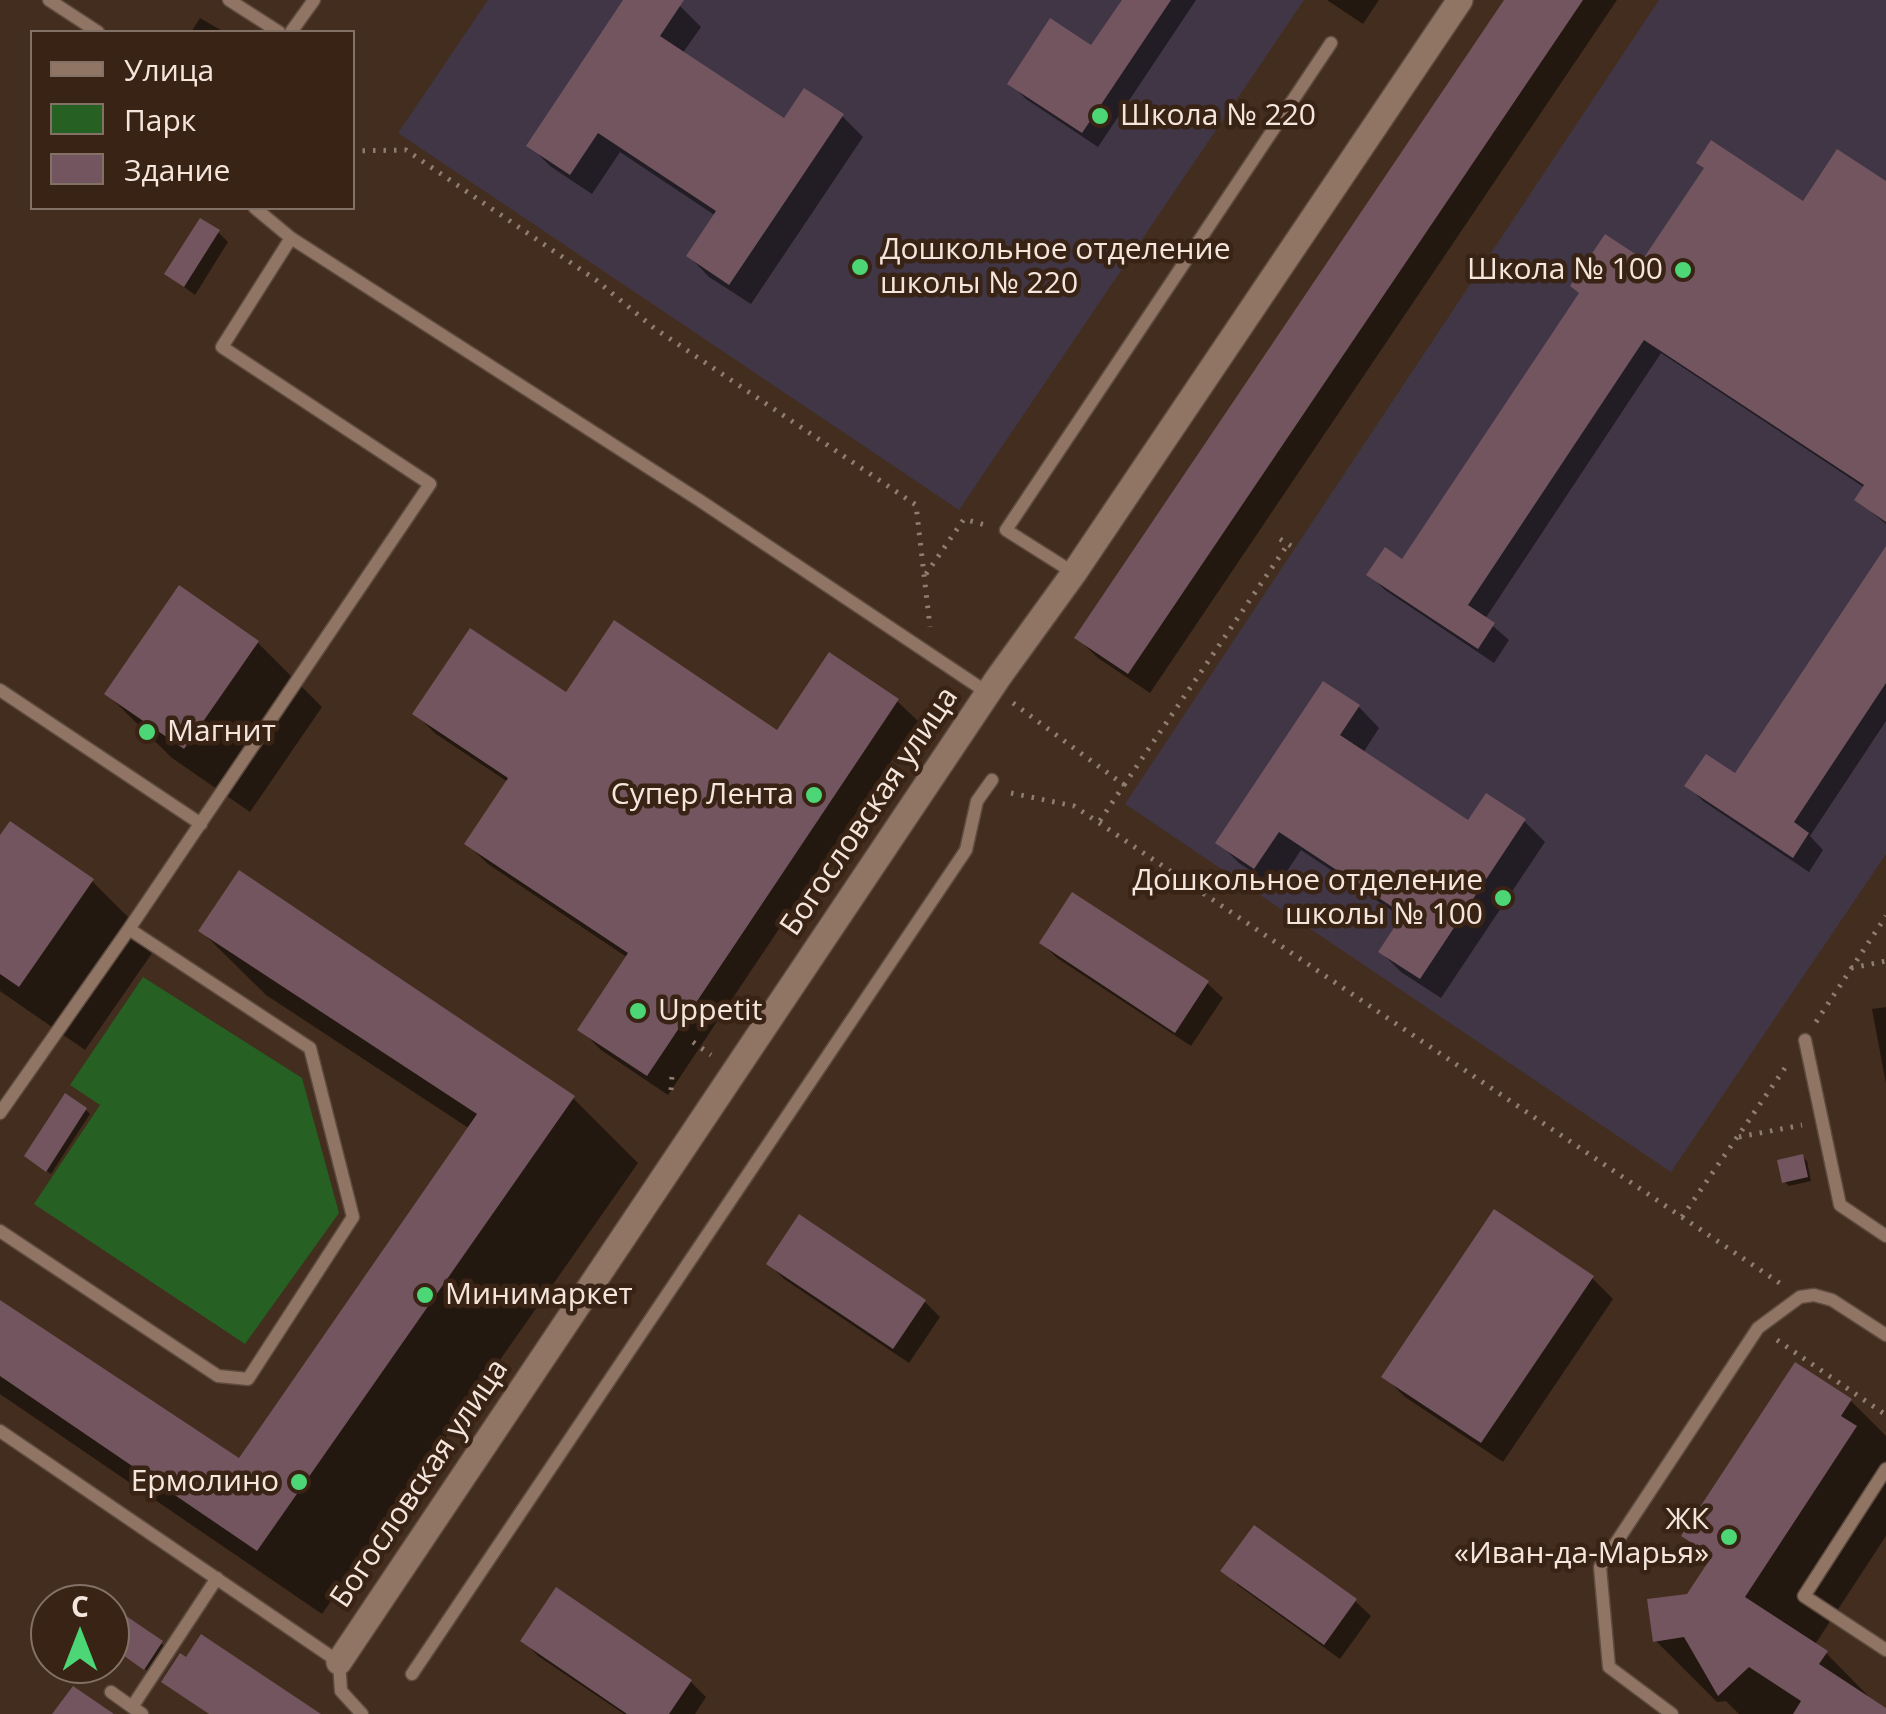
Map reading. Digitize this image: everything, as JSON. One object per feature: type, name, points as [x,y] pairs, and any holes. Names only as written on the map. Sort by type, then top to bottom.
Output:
[{"type":"street","name":"Богословская улица","points":[[339,1662],[998,696],[1074,573],[1460,0]]},
{"type":"lane","points":[[48,0],[95,30]]},
{"type":"lane","points":[[229,0],[276,30]]},
{"type":"lane","points":[[292,30],[314,0]]},
{"type":"lane","points":[[1074,573],[1006,530],[1331,43]]},
{"type":"lane","points":[[257,210],[291,238],[998,696]]},
{"type":"lane","points":[[0,1113],[430,484],[222,347],[291,238]]},
{"type":"lane","points":[[0,690],[201,824]]},
{"type":"lane","points":[[412,1674],[966,850],[977,801],[992,780]]},
{"type":"lane","points":[[0,1231],[218,1376],[248,1379],[353,1218],[310,1048],[129,929]]},
{"type":"lane","points":[[1805,1040],[1840,1205],[1886,1236]]},
{"type":"lane","points":[[1672,1714],[1609,1667],[1600,1567],[1758,1328],[1800,1297],[1814,1295],[1832,1300],[1886,1334]]},
{"type":"lane","points":[[0,1431],[339,1662],[341,1691],[362,1714]]},
{"type":"lane","points":[[1886,1469],[1804,1596],[1886,1650]]},
{"type":"lane","points":[[110,1692],[137,1710],[216,1578]]},
{"type":"path","points":[[355,150],[406,150],[596,280],[654,328],[916,505],[930,627]]},
{"type":"path","points":[[924,576],[964,519],[1006,530]]},
{"type":"path","points":[[1280,539],[1296,549]]},
{"type":"path","points":[[1100,822],[1288,544]]},
{"type":"path","points":[[998,696],[1124,786]]},
{"type":"path","points":[[992,780],[1014,795],[1074,806],[1100,822],[1800,1297]]},
{"type":"path","points":[[1682,1218],[1886,916]]},
{"type":"path","points":[[1851,968],[1886,961]]},
{"type":"path","points":[[671,1090],[672,1075]]},
{"type":"path","points":[[1736,1138],[1822,1121]]},
{"type":"path","points":[[1758,1328],[1886,1414]]},
{"type":"shaded area","name":"Дошкольное отделение школы № 220","points":[[488,0],[1304,0],[959,510],[398,133]]},
{"type":"shaded area","name":"Школа № 100","points":[[1659,0],[1886,0],[1886,854],[1671,1172],[1125,804]]},
{"type":"green space","points":[[143,977],[302,1078],[339,1213],[245,1344],[34,1204],[100,1105],[70,1085]]},
{"type":"building","points":[[623,0],[684,0],[660,36],[784,118],[804,88],[844,114],[729,285],[686,256],[716,211],[598,133],[570,175],[526,146]]},
{"type":"building","points":[[1122,0],[1171,0],[1082,133],[1007,84],[1050,18],[1091,45]]},
{"type":"building","points":[[1504,0],[1583,0],[1128,674],[1074,638]]},
{"type":"building","points":[[1711,140],[1803,201],[1837,149],[1886,181],[1886,522],[1854,500],[1864,485],[1644,340],[1468,605],[1495,623],[1478,649],[1366,575],[1385,547],[1402,559],[1579,293],[1570,286],[1605,234],[1643,259],[1704,168],[1696,163]]},
{"type":"building","points":[[200,218],[220,230],[184,287],[164,274]]},
{"type":"building","points":[[1886,546],[1886,683],[1794,822],[1809,833],[1793,858],[1684,786],[1706,754],[1735,773]]},
{"type":"building","points":[[179,585],[259,641],[184,749],[104,694]]},
{"type":"building","points":[[614,620],[777,730],[829,652],[899,699],[647,1076],[577,1030],[628,953],[464,844],[508,778],[412,714],[470,628],[566,692]]},
{"type":"building","points":[[1323,681],[1360,705],[1340,735],[1468,820],[1486,793],[1526,819],[1420,979],[1378,952],[1403,914],[1279,832],[1254,869],[1215,843]]},
{"type":"building","points":[[10,821],[94,879],[19,987],[0,974],[0,835]]},
{"type":"building","points":[[239,870],[575,1096],[257,1551],[0,1376],[0,1300],[239,1458],[477,1114],[198,931]]},
{"type":"building","points":[[1072,892],[1209,981],[1175,1033],[1039,943]]},
{"type":"building","points":[[65,1093],[87,1108],[46,1172],[24,1156]]},
{"type":"building","points":[[1803,1154],[1808,1177],[1782,1183],[1777,1160]]},
{"type":"building","points":[[1494,1209],[1594,1276],[1481,1443],[1381,1377]]},
{"type":"building","points":[[799,1214],[926,1300],[893,1349],[766,1264]]},
{"type":"building","name":"ЖК «Иван-да-Марья»","points":[[1795,1362],[1852,1399],[1841,1416],[1857,1426],[1745,1597],[1828,1651],[1819,1664],[1886,1708],[1886,1714],[1793,1714],[1801,1701],[1749,1667],[1718,1696],[1684,1637],[1653,1642],[1647,1599],[1687,1594],[1712,1556],[1681,1536]]},
{"type":"building","points":[[1254,1525],[1357,1599],[1324,1645],[1220,1571]]},
{"type":"building","points":[[556,1587],[692,1680],[669,1714],[627,1714],[520,1641]]},
{"type":"building","points":[[130,1619],[163,1641],[144,1670],[130,1660]]},
{"type":"building","points":[[201,1634],[321,1714],[209,1714],[161,1682],[180,1653],[186,1657]]},
{"type":"building","points":[[73,1686],[114,1714],[52,1714]]},
{"type":"place","name":"Школа № 220","points":[[1100,116]]},
{"type":"place","name":"Дошкольное отделение школы № 220","points":[[860,267]]},
{"type":"place","name":"Школа № 100","points":[[1683,270]]},
{"type":"place","name":"Магнит","points":[[147,732]]},
{"type":"place","name":"Супер Лента","points":[[814,795]]},
{"type":"place","name":"Дошкольное отделение школы № 100","points":[[1503,898]]},
{"type":"place","name":"Uppetit","points":[[638,1011]]},
{"type":"place","name":"Минимаркет","points":[[425,1295]]},
{"type":"place","name":"Ермолино","points":[[299,1482]]},
{"type":"place","name":"ЖК «Иван-да-Марья»","points":[[1729,1537]]}]
